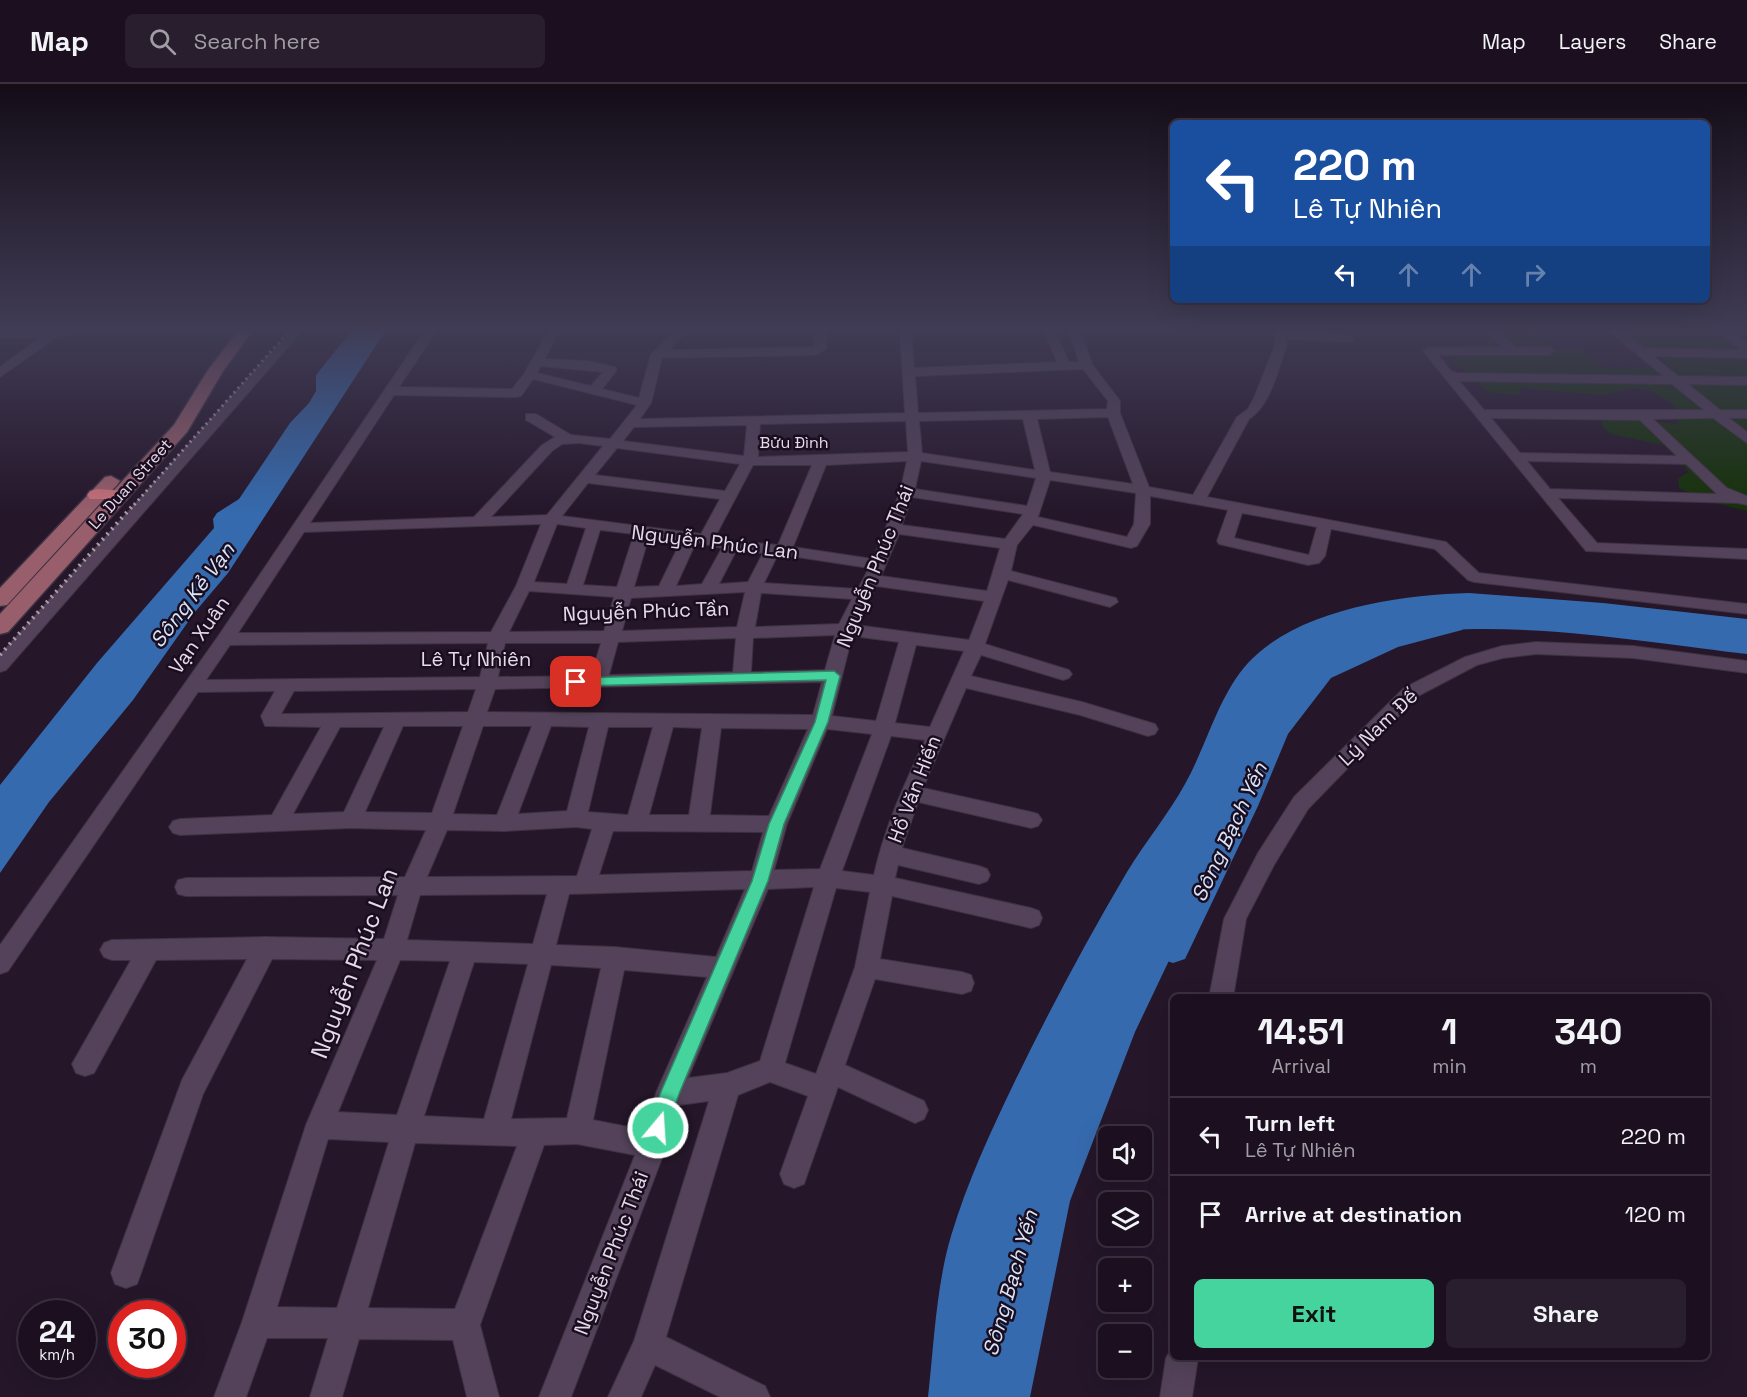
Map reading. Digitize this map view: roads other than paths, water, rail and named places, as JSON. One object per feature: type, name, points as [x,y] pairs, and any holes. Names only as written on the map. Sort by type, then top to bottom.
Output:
[{"type":"highway","points":[[98,495],[120,495]]},
{"type":"main road","points":[[0,600],[167,419],[186,391]]},
{"type":"main road","name":"Le Duan Street","points":[[0,627],[181,428],[203,391]]},
{"type":"street","points":[[0,666],[243,391]]},
{"type":"street","name":"Vạn Xuân","points":[[0,964],[225,639],[375,417],[388,391]]},
{"type":"street","points":[[443,391],[517,391]]},
{"type":"street","points":[[599,391],[645,403]]},
{"type":"street","name":"Nguyễn Phúc Lan","points":[[230,1397],[258,1322],[320,1125],[393,949],[412,885],[440,822],[473,719],[488,682],[498,636],[524,586],[551,519],[645,403],[648,391]]},
{"type":"street","name":"Nguyễn Phúc Thái","points":[[555,1397],[653,1145],[669,1094],[760,881],[776,824],[821,722],[845,629],[872,580],[907,492],[915,456],[911,391]]},
{"type":"street","points":[[907,492],[1031,515],[1131,543],[1142,524],[1143,490],[1113,412],[1114,401],[1106,391]]},
{"type":"street","points":[[1198,500],[1244,417],[1253,411],[1263,391]]},
{"type":"street","points":[[1462,391],[1592,548],[1747,554]]},
{"type":"street","points":[[1688,391],[1747,439]]},
{"type":"street","points":[[629,423],[1113,412]]},
{"type":"street","points":[[1481,414],[1646,416],[1657,413],[1747,414]]},
{"type":"street","points":[[1029,415],[1044,477]]},
{"type":"street","points":[[1646,416],[1647,423],[1722,491],[1744,503]]},
{"type":"street","points":[[531,417],[568,439]]},
{"type":"street","points":[[665,592],[749,461],[752,454],[754,420]]},
{"type":"street","points":[[478,522],[547,448],[559,440],[568,439]]},
{"type":"street","name":"Bửu Đình","points":[[568,439],[749,461],[821,461],[915,456],[1143,490],[1440,545],[1474,577],[1747,609]]},
{"type":"street","points":[[1516,457],[1689,460]]},
{"type":"street","points":[[742,678],[745,631],[754,588],[778,550],[821,461]]},
{"type":"street","name":"Hồ Văn Hiến","points":[[794,1174],[867,967],[890,854],[911,793],[975,647],[1002,574],[1009,544],[1031,515],[1044,477]]},
{"type":"street","points":[[586,478],[728,496]]},
{"type":"street","points":[[1547,493],[1744,503]]},
{"type":"street","points":[[1237,507],[1225,541],[1308,560],[1313,560],[1317,556],[1325,524]]},
{"type":"street","points":[[298,528],[551,519]]},
{"type":"street","name":"Nguyễn Phúc Lan","points":[[551,519],[698,539],[731,546],[778,550],[872,580]]},
{"type":"street","points":[[573,590],[594,526]]},
{"type":"street","points":[[892,528],[1009,544]]},
{"type":"street","points":[[598,682],[642,532]]},
{"type":"street","points":[[707,590],[731,546]]},
{"type":"street","points":[[1002,574],[1110,602]]},
{"type":"street","points":[[872,580],[994,597]]},
{"type":"street","name":"Nguyễn Phúc Lan","points":[[524,586],[625,593],[872,580]]},
{"type":"street","points":[[32,593],[66,592]]},
{"type":"street","name":"Nguyễn Phúc Tần","points":[[225,639],[610,637],[845,629],[975,647],[1063,674]]},
{"type":"street","points":[[770,1070],[828,878],[885,728],[909,638]]},
{"type":"street","name":"Lý Nam Đế","points":[[1222,994],[1235,919],[1301,803],[1411,692],[1471,661],[1502,652],[1536,648],[1633,652],[1747,667]]},
{"type":"street","name":"Lê Tự Nhiên","points":[[191,686],[289,683],[598,682],[834,676]]},
{"type":"street","points":[[960,680],[1082,708],[1148,729]]},
{"type":"street","points":[[289,683],[271,717],[272,721],[473,719],[821,722],[935,734]]},
{"type":"street","points":[[504,823],[544,720]]},
{"type":"street","points":[[637,821],[665,720]]},
{"type":"street","points":[[698,823],[713,720]]},
{"type":"street","points":[[278,825],[333,721]]},
{"type":"street","points":[[351,820],[396,721]]},
{"type":"street","points":[[576,819],[600,721]]},
{"type":"street","points":[[911,793],[1031,820]]},
{"type":"street","points":[[180,827],[278,825],[351,820],[504,823],[576,819],[605,823],[637,821],[776,824]]},
{"type":"street","points":[[494,1133],[540,955],[605,823]]},
{"type":"street","points":[[890,854],[979,875]]},
{"type":"street","points":[[186,887],[573,885],[828,878],[884,885],[1031,918]]},
{"type":"street","points":[[112,950],[266,947],[393,949],[615,957],[723,968]]},
{"type":"street","points":[[126,1274],[191,1089],[266,947]]},
{"type":"street","points":[[85,1064],[150,949]]},
{"type":"street","points":[[326,1397],[406,1129],[465,953]]},
{"type":"street","points":[[577,1131],[615,957]]},
{"type":"street","points":[[867,967],[962,983]]},
{"type":"street","points":[[669,1094],[727,1086],[770,1070],[827,1080],[915,1110]]},
{"type":"street","points":[[624,1397],[648,1345],[727,1086]]},
{"type":"street","points":[[320,1125],[494,1133],[577,1131],[653,1145]]},
{"type":"street","points":[[483,1397],[465,1325],[536,1131]]},
{"type":"street","points":[[258,1322],[465,1325]]},
{"type":"street","points":[[648,1345],[754,1397]]},
{"type":"street","points":[[1176,1397],[1182,1360]]},
{"type":"water","name":"Sông Kẻ Vạn","points":[[316,391],[346,391],[228,573],[195,612],[133,700],[49,802],[0,873],[0,785],[97,663],[214,528],[213,519],[217,513],[239,499],[290,423],[309,403]]},
{"type":"water","points":[[1469,593],[1603,603],[1747,619],[1747,654],[1546,631],[1491,629],[1438,631],[1392,638],[1354,652],[1323,674],[1306,691],[1283,721],[1135,1032],[1070,1201],[1030,1397],[928,1397],[936,1316],[946,1255],[957,1216],[980,1157],[1015,1081],[1069,975],[1127,872],[1185,784],[1229,690],[1248,663],[1269,645],[1294,630],[1351,608],[1442,594]]},
{"type":"waterway","name":"Sông Bạch Yến","points":[[1173,949],[1244,806],[1276,731],[1322,672],[1390,641],[1454,625]]},
{"type":"railway","points":[[134,505],[235,391]]},
{"type":"railway","points":[[0,655],[135,503]]}]
